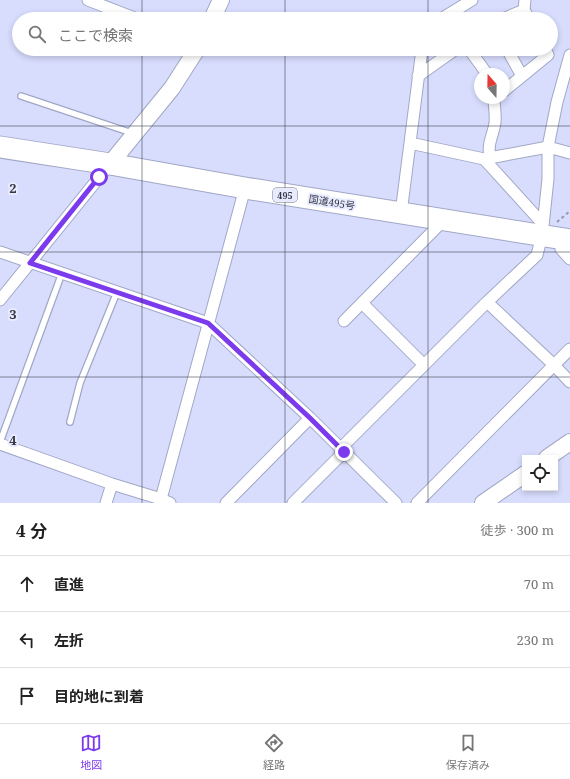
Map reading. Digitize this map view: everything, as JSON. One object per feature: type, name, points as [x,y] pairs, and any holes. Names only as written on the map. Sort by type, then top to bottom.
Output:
[{"type":"highway","name":"国道495号","points":[[0,147],[444,220],[542,230],[567,239]]},
{"type":"street","points":[[88,0],[119,12]]},
{"type":"street","points":[[215,12],[221,0]]},
{"type":"street","points":[[452,12],[472,0]]},
{"type":"street","points":[[293,503],[424,365],[537,254],[542,230],[548,179],[548,148],[557,102],[570,55]]},
{"type":"street","points":[[0,300],[172,88],[193,56]]},
{"type":"street","points":[[401,213],[421,56]]},
{"type":"street","points":[[418,76],[446,56]]},
{"type":"street","points":[[474,56],[483,68]]},
{"type":"street","points":[[511,56],[522,76]]},
{"type":"street","points":[[510,86],[547,56]]},
{"type":"street","points":[[495,104],[495,123],[487,158],[542,230]]},
{"type":"street","points":[[410,143],[487,158],[548,148],[570,153]]},
{"type":"street","points":[[1,447],[164,502],[208,323],[245,188]]},
{"type":"street","points":[[344,321],[444,220]]},
{"type":"street","points":[[567,239],[561,249],[570,258]]},
{"type":"street","points":[[0,252],[208,323],[310,418],[396,503]]},
{"type":"street","points":[[487,302],[570,382]]},
{"type":"street","points":[[362,303],[424,365]]},
{"type":"street","points":[[417,503],[570,349]]},
{"type":"street","points":[[226,503],[310,418]]},
{"type":"street","points":[[551,455],[570,442]]},
{"type":"street","points":[[483,503],[522,476]]},
{"type":"street","points":[[106,503],[112,484]]},
{"type":"lane","points":[[21,96],[134,134]]},
{"type":"lane","points":[[1,447],[62,273]]},
{"type":"lane","points":[[70,422],[80,383],[117,292]]},
{"type":"route","points":[[99,177],[30,263],[208,323],[310,418],[344,452]]}]
